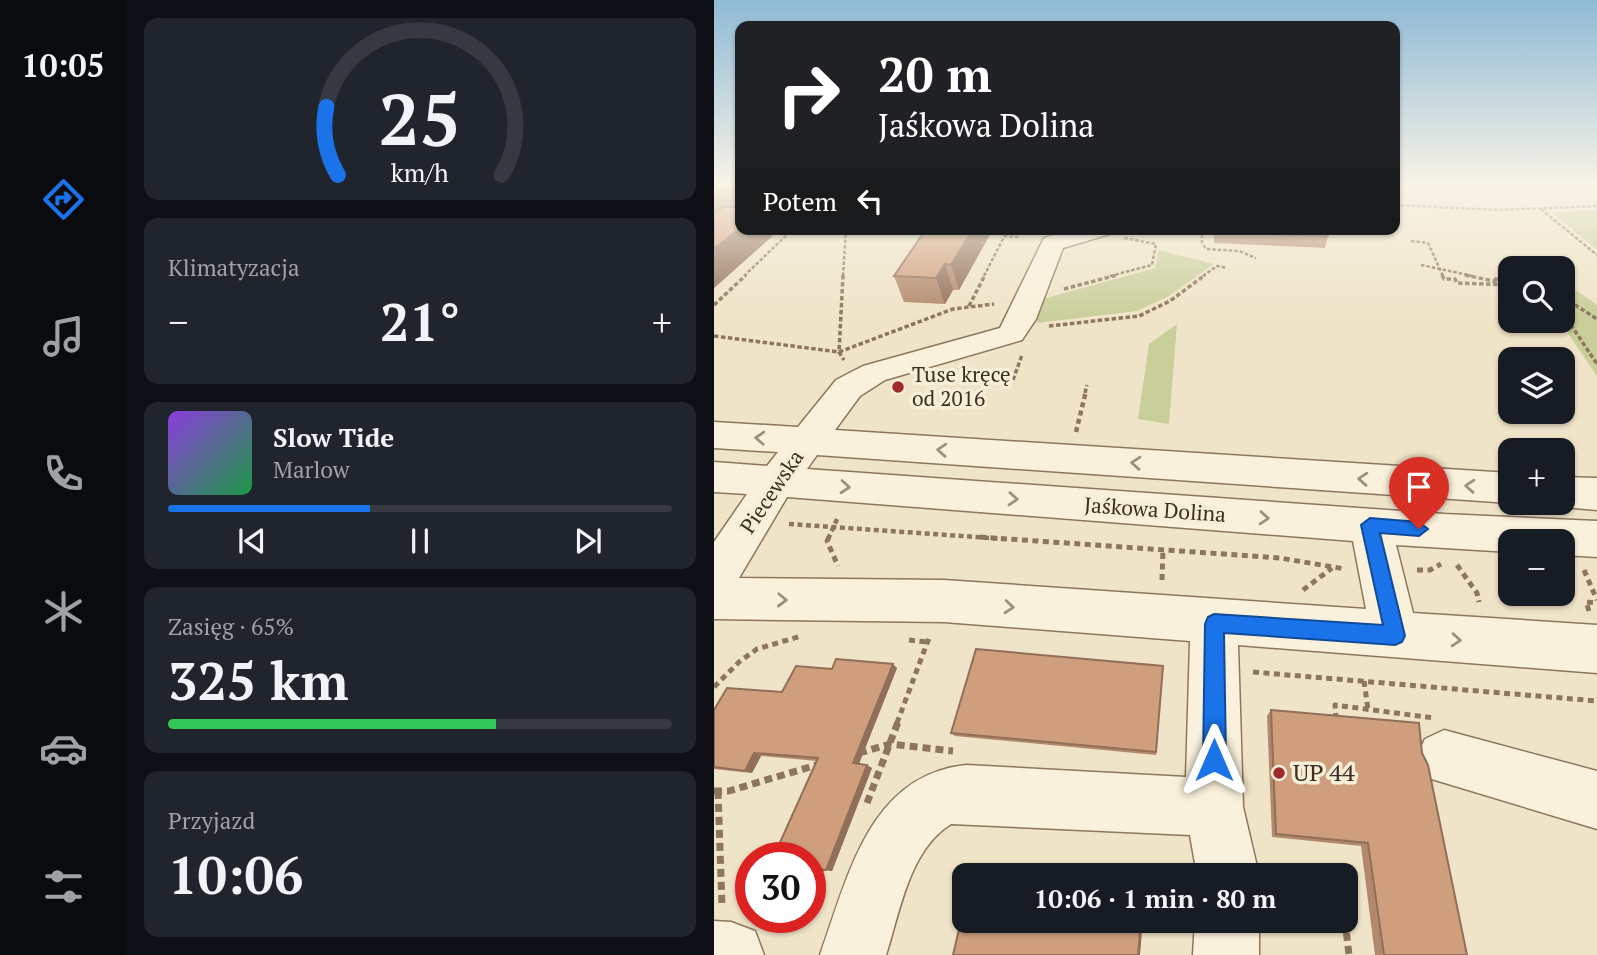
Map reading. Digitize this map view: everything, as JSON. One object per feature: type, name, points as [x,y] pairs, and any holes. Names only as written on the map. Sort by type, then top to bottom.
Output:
[{"type":"street","points":[[1025,309],[1053,243],[1081,235]]},
{"type":"street","name":"Piecewska","points":[[717,574],[776,481],[848,388],[860,380],[1011,334],[1025,309]]},
{"type":"street","points":[[714,435],[1498,487]]},
{"type":"street","name":"Jaśkowa Dolina","points":[[714,477],[1370,525],[1590,554]]},
{"type":"street","points":[[1575,493],[1597,494]]},
{"type":"street","points":[[1370,525],[1395,636]]},
{"type":"street","points":[[717,574],[944,601],[1162,620],[1597,649]]},
{"type":"street","points":[[1214,624],[1214,807],[1226,863]]},
{"type":"street","points":[[1441,743],[1597,800]]},
{"type":"street","points":[[853,955],[887,863],[904,828],[912,817],[939,798],[966,794],[1214,807]]},
{"type":"street","points":[[1226,955],[1227,933]]},
{"type":"street","points":[[714,954],[730,955]]},
{"type":"path","points":[[1563,228],[1597,255]]},
{"type":"path","points":[[714,305],[787,235]]},
{"type":"path","points":[[840,353],[846,235]]},
{"type":"path","points":[[1114,235],[1156,244],[1152,265],[1025,309],[1038,327],[1139,316],[1170,302],[1217,265],[1227,268]]},
{"type":"path","points":[[1202,235],[1202,243],[1206,249],[1239,251],[1256,258]]},
{"type":"path","points":[[968,307],[1004,236],[1019,237]]},
{"type":"path","points":[[1411,241],[1427,243],[1444,279],[1455,279],[1457,283],[1498,283]]},
{"type":"path","points":[[1421,265],[1498,281]]},
{"type":"path","points":[[1575,305],[1597,319]]},
{"type":"path","points":[[714,336],[840,353],[953,309],[976,306]]},
{"type":"path","points":[[1575,331],[1597,364]]},
{"type":"path","points":[[1013,380],[1023,354]]},
{"type":"path","points":[[1077,426],[1087,385]]},
{"type":"path","points":[[832,528],[873,528],[1280,558],[1332,568]]},
{"type":"path","points":[[1162,620],[1163,550]]},
{"type":"path","points":[[1590,554],[1597,600]]},
{"type":"path","points":[[714,688],[728,671],[758,648],[793,641],[808,632]]},
{"type":"path","points":[[866,808],[927,642]]},
{"type":"path","points":[[1250,672],[1597,701]]},
{"type":"path","points":[[1364,681],[1368,709]]},
{"type":"path","points":[[1336,719],[1335,705],[1436,718],[1441,743]]},
{"type":"path","points":[[853,755],[890,744],[966,752]]},
{"type":"path","points":[[724,954],[716,791],[729,791],[828,762]]},
{"type":"path","points":[[1346,933],[1349,955]]},
{"type":"green space","points":[[1570,228],[1597,228],[1597,250]]},
{"type":"green space","points":[[1159,250],[1214,264],[1169,296],[1137,311],[1037,323],[1036,301],[1155,268]]},
{"type":"green space","points":[[1575,290],[1597,305],[1597,376],[1568,333],[1575,333]]},
{"type":"green space","points":[[1177,324],[1169,424],[1138,419],[1149,344]]},
{"type":"building","points":[[714,228],[735,228],[735,232],[714,249]]},
{"type":"building","points":[[922,235],[969,235],[951,265],[945,264],[936,278],[894,276]]},
{"type":"building","points":[[976,649],[1163,666],[1156,752],[951,733]]},
{"type":"building","points":[[836,659],[893,664],[853,763],[867,765],[826,870],[826,842],[780,842],[818,758],[754,753],[745,771],[714,767],[714,710],[727,688],[782,692],[796,666],[832,669]]},
{"type":"building","points":[[1271,710],[1419,723],[1422,753],[1428,765],[1467,955],[1384,955],[1368,843],[1276,834]]},
{"type":"building","points":[[958,933],[1140,933],[1138,955],[953,955]]},
{"type":"place","name":"Tuse kręcę od 2016","points":[[898,387]]},
{"type":"place","name":"UP 44","points":[[1279,773]]},
{"type":"route","points":[[1214,760],[1214,624],[1395,636],[1370,525],[1419,529]]}]
